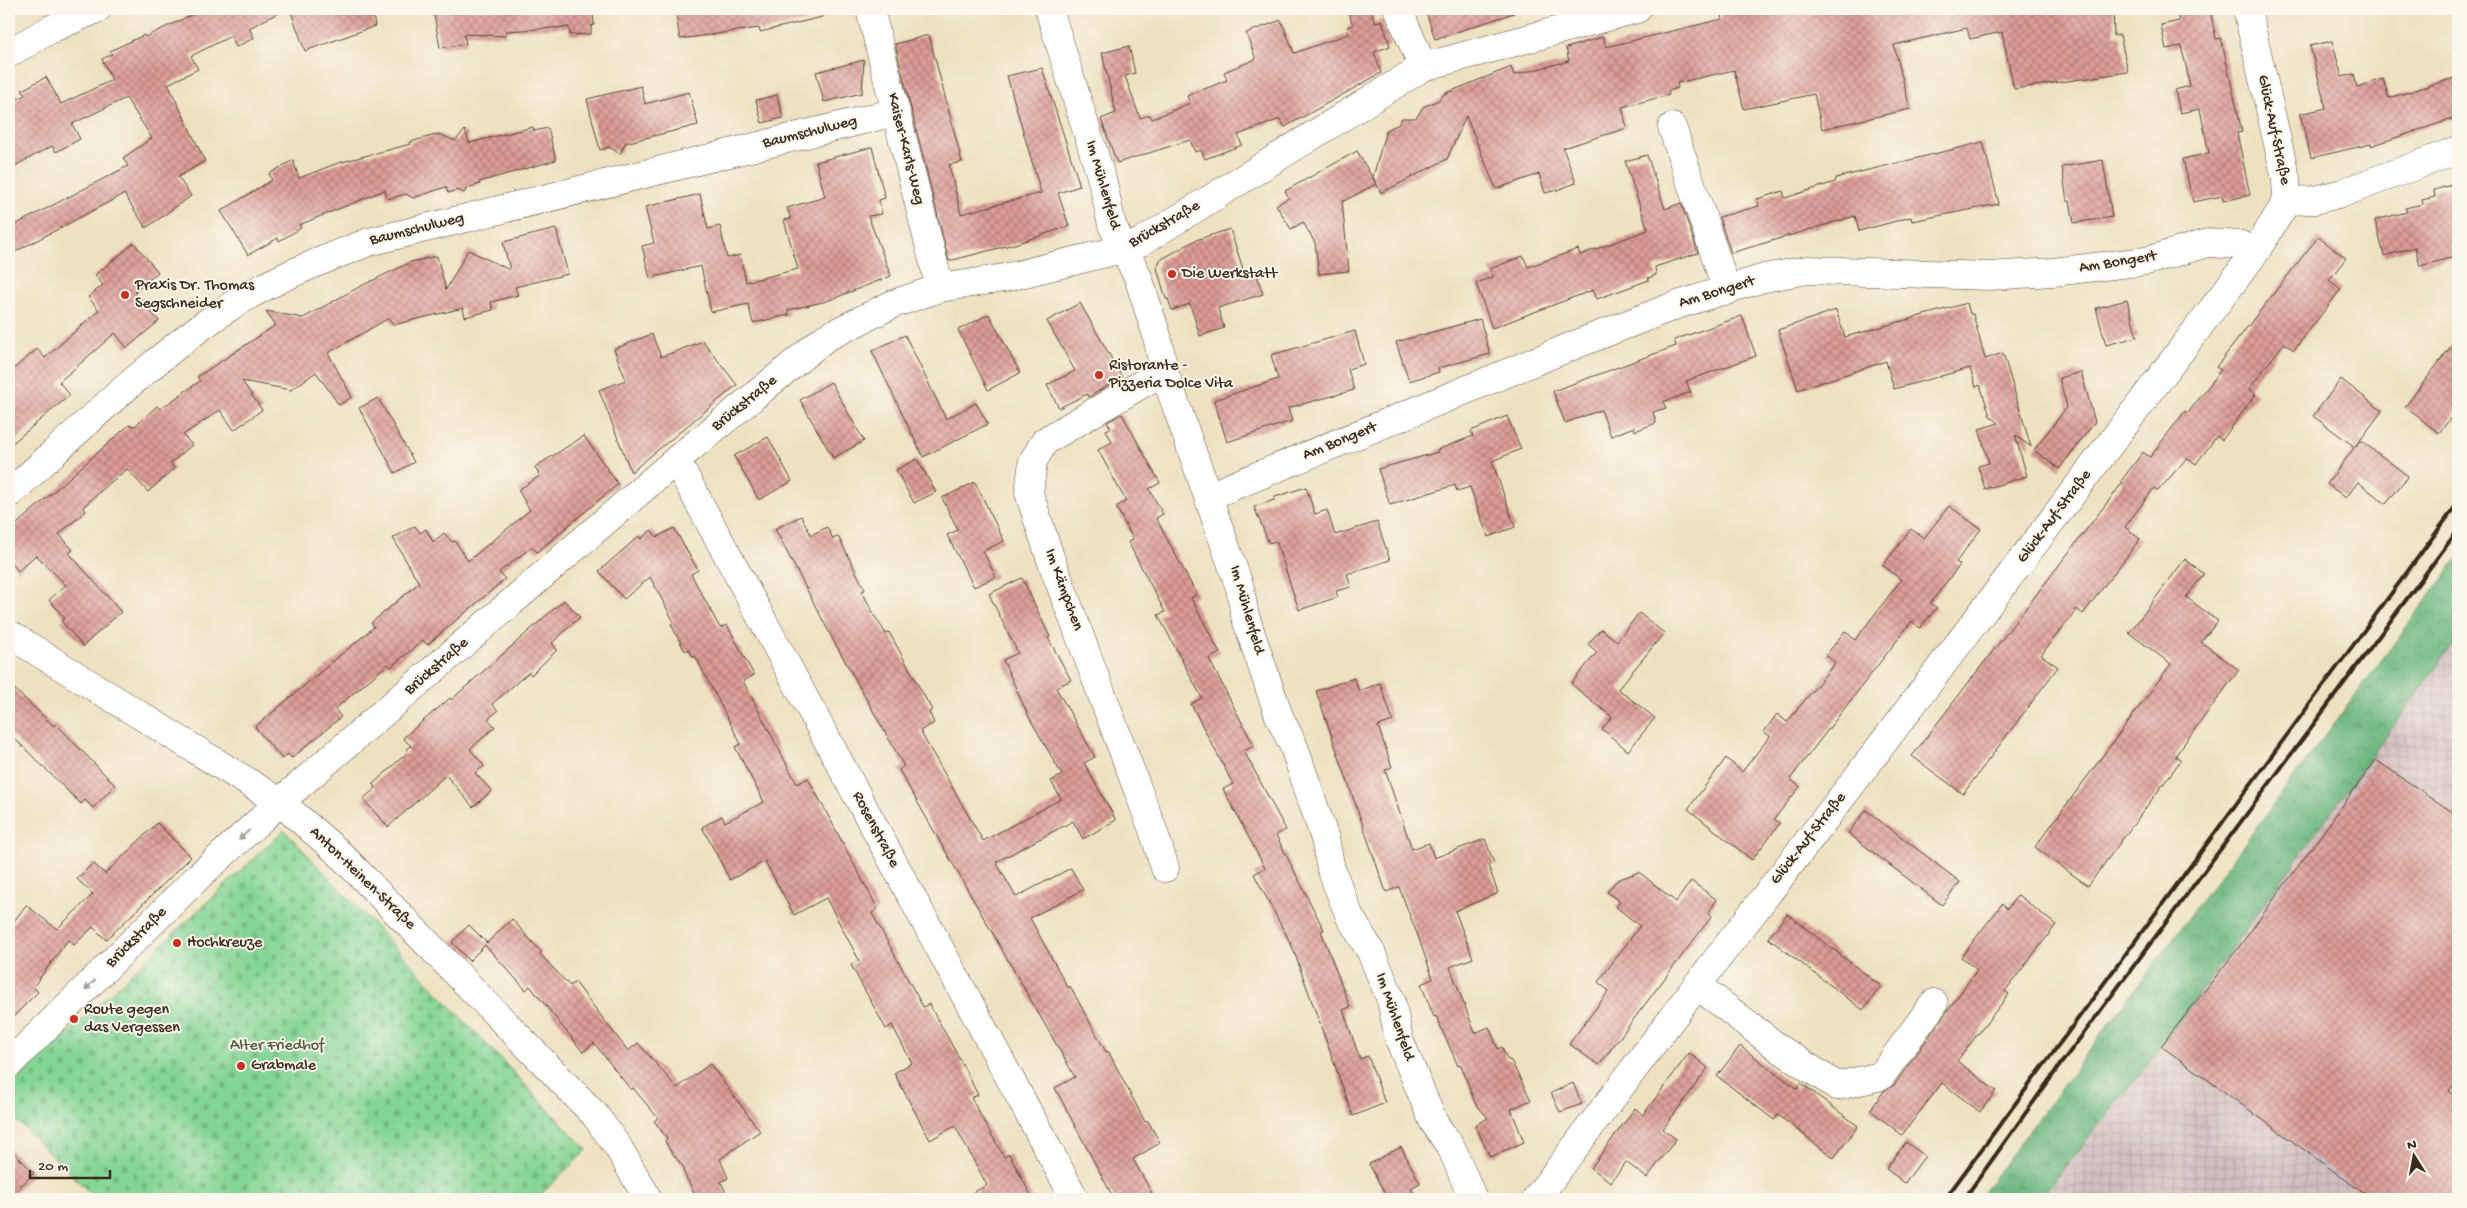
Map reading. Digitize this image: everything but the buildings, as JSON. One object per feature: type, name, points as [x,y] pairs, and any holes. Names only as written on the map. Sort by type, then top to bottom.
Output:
[{"type":"street","points":[[9,53],[51,29],[97,9]]},
{"type":"street","name":"Kaiser-Karls-Weg","points":[[870,9],[940,288]]},
{"type":"street","name":"Im Mühlenfeld","points":[[1049,9],[1103,183],[1112,226],[1138,277],[1157,336],[1164,371],[1240,588],[1245,616],[1279,716],[1294,746],[1325,839],[1331,870],[1350,917],[1371,952],[1391,1000],[1399,1039],[1433,1121],[1452,1148],[1473,1199]]},
{"type":"street","points":[[1398,9],[1423,67]]},
{"type":"street","name":"Brückstraße","points":[[9,1064],[200,875],[280,802],[676,460],[825,338],[893,304],[940,288],[1004,278],[1123,249],[1141,242],[1396,86],[1423,67],[1637,9]]},
{"type":"street","name":"Glück-Auf-Straße","points":[[1536,1199],[1696,985],[1860,773],[2254,254],[2287,201],[2286,179],[2247,9]]},
{"type":"street","name":"Baumschulweg","points":[[9,494],[142,372],[220,313],[301,268],[369,242],[896,112]]},
{"type":"street","points":[[1672,128],[1726,291]]},
{"type":"street","points":[[2287,201],[2315,200],[2342,193],[2458,150]]},
{"type":"street","name":"Am Bongert","points":[[1209,496],[1577,344],[1674,306],[1764,278],[1807,270],[1989,276],[2053,272],[2146,261],[2208,244],[2241,245],[2254,254]]},
{"type":"street","name":"Im Kämpchen","points":[[1164,371],[1045,440],[1033,461],[1029,493],[1051,560],[1154,830],[1165,868]]},
{"type":"street","name":"Rosenstraße","points":[[676,460],[1075,1199]]},
{"type":"street","name":"Anton-Heinen-Straße","points":[[9,634],[280,802],[339,853],[595,1115],[618,1147],[648,1199]]},
{"type":"street","points":[[1696,985],[1780,1049],[1837,1086],[1881,1076],[1934,1003]]},
{"type":"shaded area","points":[[2458,637],[2458,1199],[2040,1199],[2154,1056]]},
{"type":"green space","points":[[2458,558],[2458,637],[2154,1056],[2040,1199],[1978,1199]]},
{"type":"green space","name":"Alter Friedhof","points":[[284,830],[587,1150],[536,1199],[96,1199],[9,1113],[9,1088]]},
{"type":"railway","points":[[1945,1199],[2458,503]]},
{"type":"railway","points":[[1964,1199],[2060,1065],[2458,530]]},
{"type":"place","name":"Die Werkstatt","points":[[1172,274]]},
{"type":"place","name":"Praxis Dr. Thomas Segschneider","points":[[125,295]]},
{"type":"place","name":"Ristorante - Pizzeria Dolce Vita","points":[[1099,375]]},
{"type":"place","name":"Hochkreuze","points":[[177,943]]},
{"type":"place","name":"Route gegen das Vergessen","points":[[74,1019]]},
{"type":"place","name":"Grabmale","points":[[241,1066]]}]
